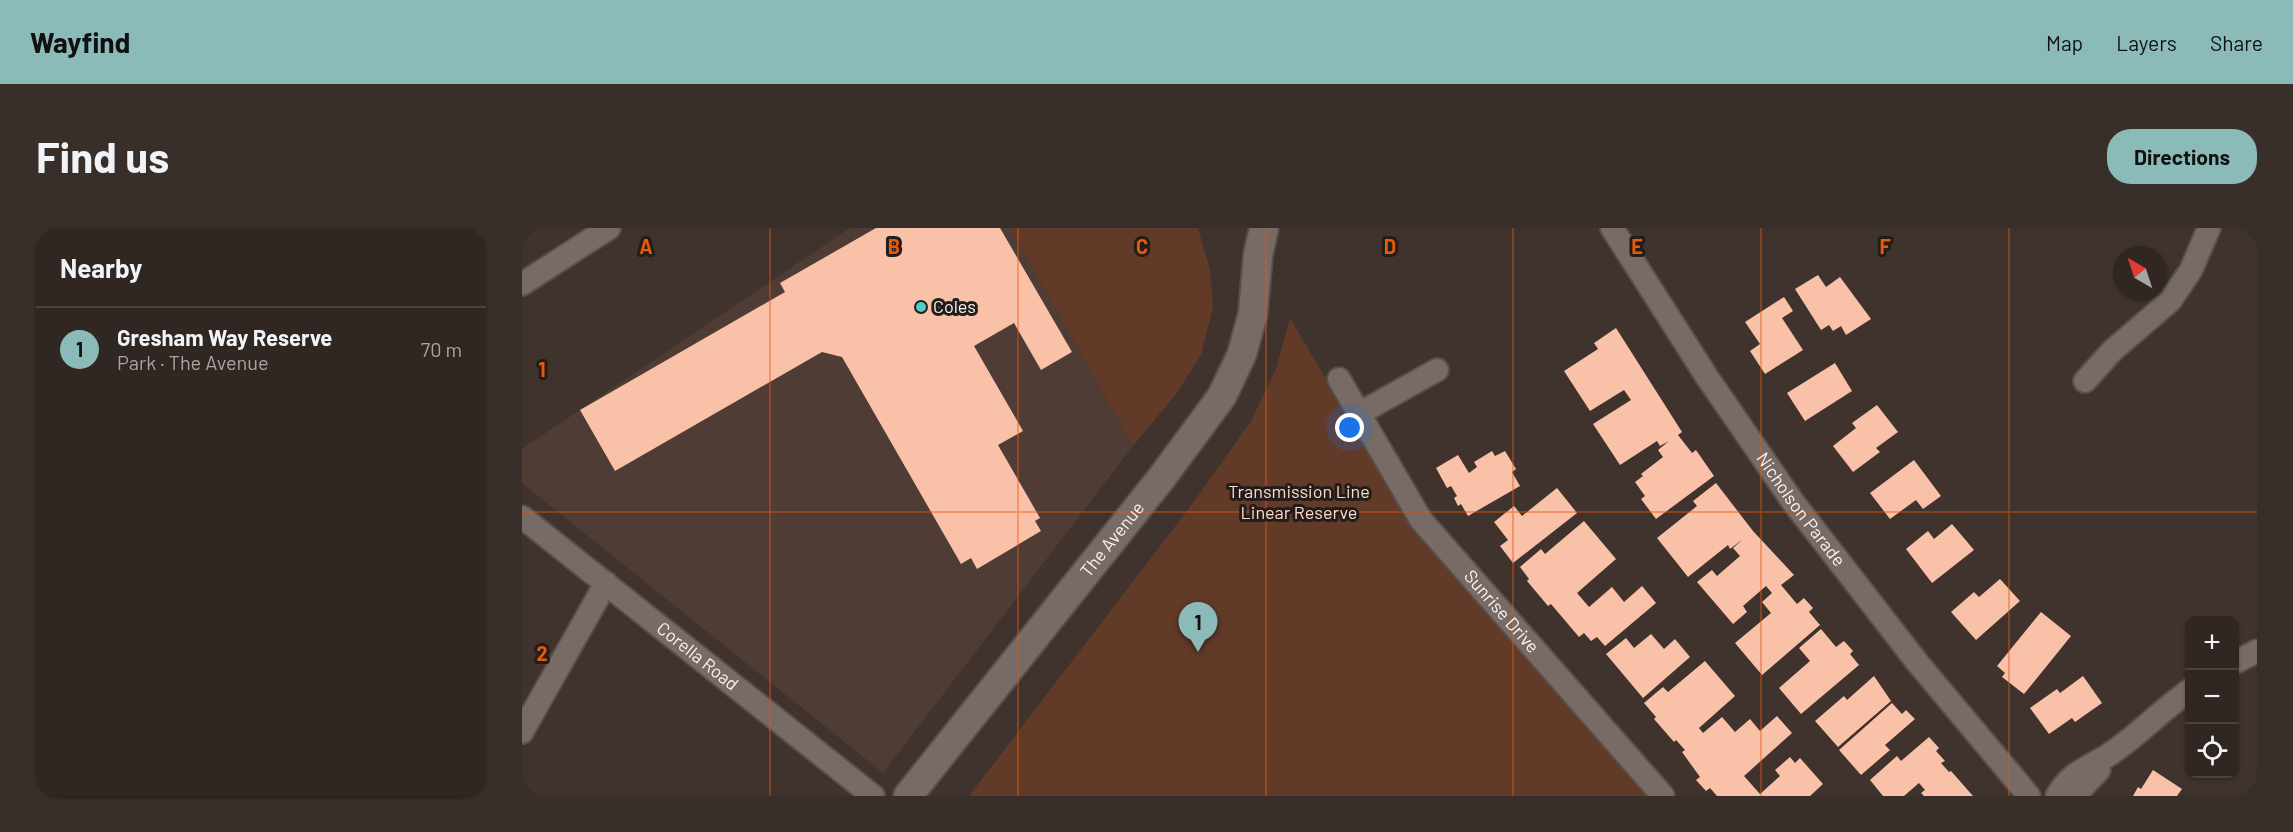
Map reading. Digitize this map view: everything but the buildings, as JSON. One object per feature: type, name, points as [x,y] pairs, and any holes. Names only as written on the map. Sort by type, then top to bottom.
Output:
[{"type":"street","points":[[522,284],[609,228]]},
{"type":"street","name":"Nicholson Parade","points":[[1612,228],[1700,368],[1793,502],[1917,662],[2029,796]]},
{"type":"street","points":[[2085,381],[2112,351],[2170,301],[2191,270],[2208,228]]},
{"type":"street","name":"The Avenue","points":[[908,796],[1163,476],[1222,396],[1242,354],[1253,313],[1257,237]]},
{"type":"street","points":[[1360,413],[1437,370]]},
{"type":"street","name":"Sunrise Drive","points":[[1339,378],[1421,520],[1663,796]]},
{"type":"street","name":"Corella Road","points":[[522,516],[873,796]]},
{"type":"street","points":[[522,732],[606,583]]},
{"type":"street","points":[[2239,661],[2257,651]]},
{"type":"street","points":[[2058,796],[2070,778],[2110,754],[2185,694]]},
{"type":"street","points":[[2077,796],[2110,754]]},
{"type":"street","name":"Nicholson Parade","points":[[2011,773],[2058,796]]},
{"type":"shaded area","points":[[850,228],[1010,228],[1133,446],[883,773],[522,483],[522,449]]},
{"type":"green space","points":[[1010,228],[1198,228],[1210,270],[1213,307],[1201,355],[1176,394],[1133,446]]},
{"type":"green space","name":"Transmission Line Linear Reserve","points":[[1290,318],[1412,526],[1649,796],[969,796],[1190,507],[1251,421],[1276,369]]},
{"type":"place","name":"Coles","points":[[921,307]]},
{"type":"place","name":"Gresham Way Reserve","points":[[1198,652]]}]
